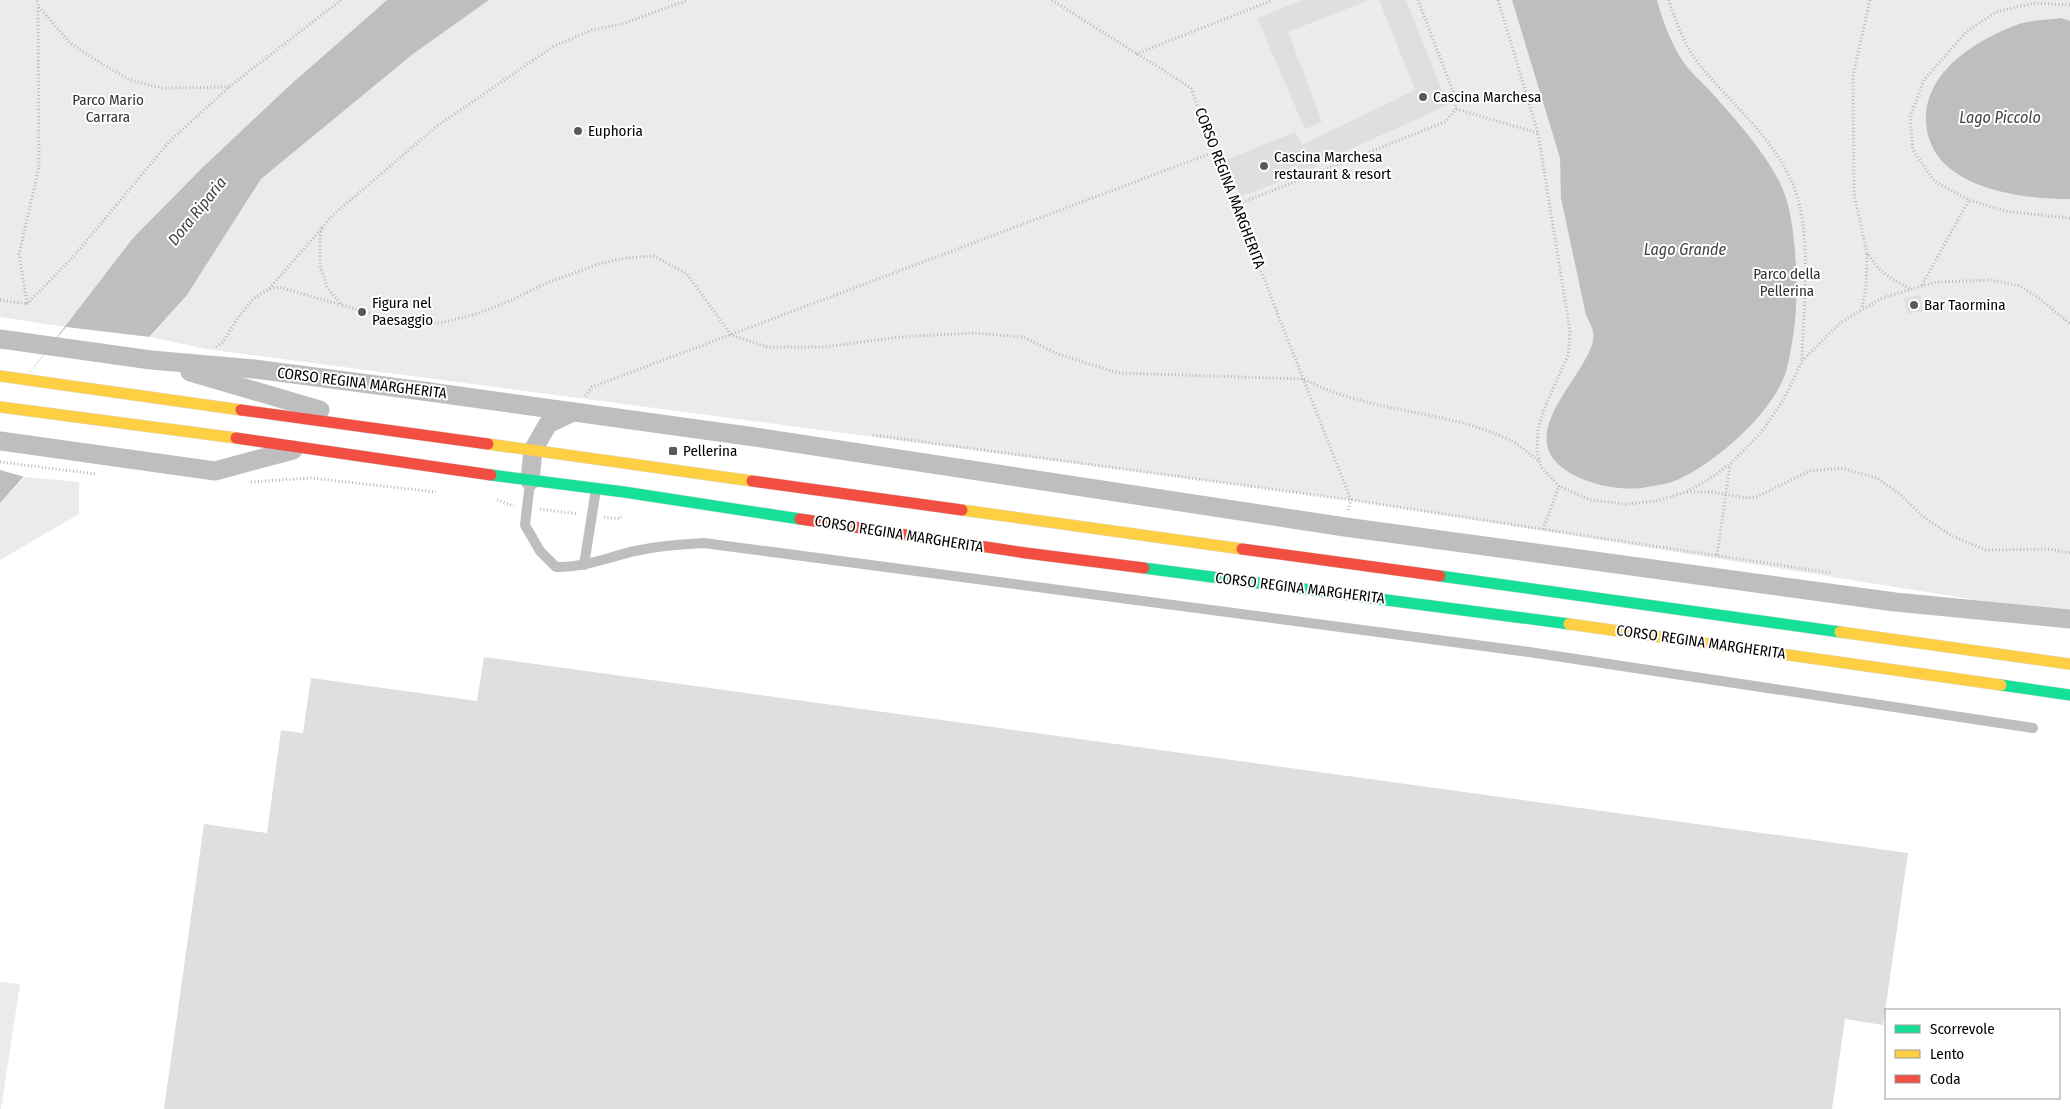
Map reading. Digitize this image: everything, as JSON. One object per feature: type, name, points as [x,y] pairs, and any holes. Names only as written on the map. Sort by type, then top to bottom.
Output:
[{"type":"main road","name":"CORSO REGINA MARGHERITA","points":[[0,376],[128,392],[388,431],[2070,664]]},
{"type":"main road","name":"CORSO REGINA MARGHERITA","points":[[0,407],[110,420],[596,489],[1026,553],[1453,607],[2070,695]]},
{"type":"main road","points":[[2024,658],[2070,653]]},
{"type":"street","name":"CORSO REGINA MARGHERITA","points":[[1,339],[151,360],[579,400],[1345,527],[1895,602],[2070,619]]},
{"type":"street","name":"CORSO REGINA MARGHERITA","points":[[151,360],[388,431]]},
{"type":"street","points":[[530,481],[533,450],[548,424],[579,400]]},
{"type":"street","name":"CORSO REGINA MARGHERITA","points":[[0,441],[215,471],[299,448]]},
{"type":"lane","points":[[530,481],[525,525],[540,551],[556,567],[584,565],[635,551],[668,545],[704,543],[1528,652],[2033,728]]},
{"type":"lane","points":[[584,565],[596,489]]},
{"type":"path","points":[[27,304],[19,254],[39,167],[38,7],[36,0]]},
{"type":"path","points":[[27,304],[74,257],[170,141],[229,87],[341,0]]},
{"type":"path","points":[[212,348],[223,342],[237,319],[253,299],[269,289],[334,214],[436,126],[554,46],[592,30],[622,24],[688,0]]},
{"type":"path","name":"CORSO REGINA MARGHERITA","points":[[1052,0],[1191,88],[1214,152],[1351,500]]},
{"type":"path","points":[[1136,54],[1273,0]]},
{"type":"path","points":[[1236,205],[1445,122],[1456,109],[1454,94],[1418,0]]},
{"type":"path","points":[[1498,0],[1538,133],[1570,331],[1568,355],[1544,409],[1538,430],[1537,451],[1541,467],[1560,486],[1590,500],[1626,504],[1656,501],[1686,492],[1708,480],[1730,464],[1765,427],[1784,399],[1802,361],[1840,323],[1862,308],[1882,298],[1910,289],[1936,282],[1991,280],[2020,286],[2039,298],[2070,324]]},
{"type":"path","points":[[1669,0],[1686,44],[1701,67],[1739,108],[1779,158],[1792,182],[1800,215],[1806,261],[1802,361]]},
{"type":"path","points":[[1862,308],[1866,288],[1867,253],[1854,194],[1853,76],[1870,0]]},
{"type":"path","points":[[2070,5],[2034,4],[1996,12],[1966,32],[1924,80],[1910,117],[1913,150],[1934,181],[1969,200],[2005,211],[2070,218]]},
{"type":"path","points":[[38,7],[69,42],[96,61],[130,80],[162,88],[229,87]]},
{"type":"path","points":[[1456,109],[1538,133]]},
{"type":"path","points":[[579,400],[592,387],[1214,152]]},
{"type":"path","points":[[1922,286],[1969,200]]},
{"type":"path","points":[[322,228],[320,266],[328,289],[342,305]]},
{"type":"path","points":[[1867,253],[1878,268],[1892,279],[1910,289]]},
{"type":"path","points":[[269,289],[279,287],[398,321],[440,323],[482,312],[544,284],[596,265],[624,258],[654,256],[687,274],[730,335],[767,347],[824,347],[900,336],[973,333],[1023,338],[1058,354],[1118,373],[1304,379],[1326,391],[1476,428],[1509,439],[1539,461]]},
{"type":"path","points":[[0,300],[27,304]]},
{"type":"path","points":[[579,400],[595,397]]},
{"type":"path","points":[[870,434],[1351,500],[1835,574]]},
{"type":"path","points":[[0,462],[101,475]]},
{"type":"path","points":[[1714,576],[1730,464]]},
{"type":"path","points":[[1686,492],[1725,493],[1745,498],[1756,497],[1810,471],[1840,468],[1877,478],[1900,494],[1922,516],[1952,536],[1986,550],[2048,549],[2070,553]]},
{"type":"path","points":[[244,482],[311,478],[446,493]]},
{"type":"path","points":[[1543,529],[1560,486]]},
{"type":"path","points":[[493,498],[509,506],[620,519]]},
{"type":"path","points":[[1345,527],[1351,500]]},
{"type":"green space","name":"Parco Mario Carrara","points":[[0,0],[387,0],[289,86],[202,168],[133,238],[66,327],[0,317]]},
{"type":"green space","name":"Parco della Pellerina","points":[[489,0],[2070,0],[2070,615],[1351,500],[206,349],[150,337],[187,295],[261,179],[413,54]]},
{"type":"green space","points":[[25,477],[79,482],[79,514],[0,560],[0,503]]},
{"type":"green space","points":[[0,982],[20,984],[1,1109],[0,1109]]},
{"type":"water","name":"Dora Riparia","points":[[387,0],[489,0],[413,54],[261,179],[187,295],[0,503],[0,411],[133,238],[202,168],[289,86]]},
{"type":"water","name":"Lago Grande","points":[[1512,0],[1657,0],[1667,31],[1682,60],[1748,134],[1779,181],[1787,201],[1792,222],[1797,278],[1794,330],[1787,368],[1781,384],[1758,418],[1742,434],[1709,461],[1674,481],[1636,488],[1610,487],[1596,484],[1570,473],[1552,457],[1547,442],[1548,425],[1555,408],[1586,358],[1592,344],[1593,331],[1586,315],[1561,198],[1560,158]]},
{"type":"water","name":"Lago Piccolo","points":[[2061,18],[2070,21],[2070,199],[2039,198],[2005,193],[1974,183],[1959,175],[1937,155],[1928,136],[1926,115],[1929,98],[1936,83],[1959,57],[1988,38],[2019,24]]},
{"type":"pier","points":[[66,327],[150,337],[25,477],[0,470],[0,410]]},
{"type":"building","points":[[1303,0],[1369,0],[1288,32],[1322,122],[1305,129],[1257,18]]},
{"type":"building","name":"Cascina Marchesa","points":[[1379,0],[1406,0],[1448,105],[1315,165],[1315,168],[1240,197],[1226,160],[1295,132],[1302,145],[1415,90]]},
{"type":"building","name":"Bar Taormina","points":[[1920,295],[1923,311],[1907,314],[1904,298]]},
{"type":"building","points":[[484,657],[1908,853],[1883,1025],[1845,1019],[1832,1109],[164,1109],[204,824],[267,833],[281,730],[303,733],[311,678],[477,701]]},
{"type":"traffic: fast","points":[[491,475],[624,492],[800,519]]},
{"type":"traffic: fast","points":[[1144,568],[1569,624]]},
{"type":"traffic: fast","points":[[1440,576],[1840,632]]},
{"type":"traffic: fast","points":[[2001,685],[2070,695]]},
{"type":"traffic: slow","points":[[0,376],[241,410]]},
{"type":"traffic: slow","points":[[0,407],[236,438]]},
{"type":"traffic: slow","points":[[488,444],[752,481]]},
{"type":"traffic: slow","points":[[962,510],[1242,549]]},
{"type":"traffic: slow","points":[[1569,624],[2001,685]]},
{"type":"traffic: slow","points":[[1840,632],[2070,664]]},
{"type":"traffic: jam","points":[[241,410],[488,444]]},
{"type":"traffic: jam","points":[[236,438],[491,475]]},
{"type":"traffic: jam","points":[[752,481],[962,510]]},
{"type":"traffic: jam","points":[[800,519],[1026,553],[1144,568]]},
{"type":"traffic: jam","points":[[1242,549],[1440,576]]},
{"type":"place","name":"Cascina Marchesa","points":[[1423,97]]},
{"type":"place","name":"Euphoria","points":[[578,131]]},
{"type":"place","name":"Cascina Marchesa restaurant & resort","points":[[1264,166]]},
{"type":"place","name":"Bar Taormina","points":[[1914,305]]},
{"type":"place","name":"Figura nel Paesaggio","points":[[362,312]]},
{"type":"place","name":"Pellerina","points":[[673,451]]}]
